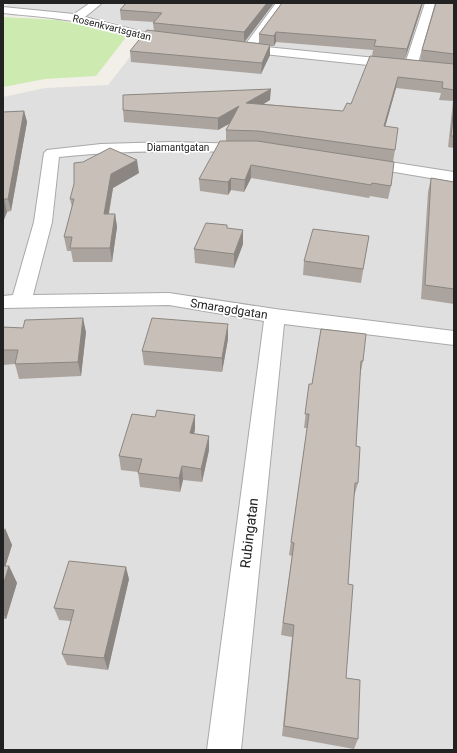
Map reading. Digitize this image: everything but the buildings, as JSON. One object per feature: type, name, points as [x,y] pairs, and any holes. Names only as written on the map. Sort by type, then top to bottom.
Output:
[{"type":"street","points":[[76,18],[97,3]]},
{"type":"street","points":[[248,49],[281,3]]},
{"type":"street","points":[[411,65],[430,3]]},
{"type":"street","name":"Rosenkvartsgatan","points":[[3,10],[76,18],[156,38],[185,42]]},
{"type":"street","points":[[232,47],[454,70]]},
{"type":"street","name":"Diamantgatan","points":[[12,302],[43,222],[52,153],[101,148],[170,146],[265,149]]},
{"type":"street","points":[[351,161],[454,177]]},
{"type":"street","name":"Smaragdgatan","points":[[12,302],[169,299],[275,316],[454,338]]},
{"type":"street","name":"Rubingatan","points":[[224,750],[275,316]]},
{"type":"shaded area","points":[[10,3],[454,3],[454,750],[3,750],[3,97],[45,88],[108,85],[149,33],[105,20],[76,15],[3,8]]},
{"type":"green space","points":[[3,17],[59,20],[127,36],[96,76],[45,79],[3,87]]}]
